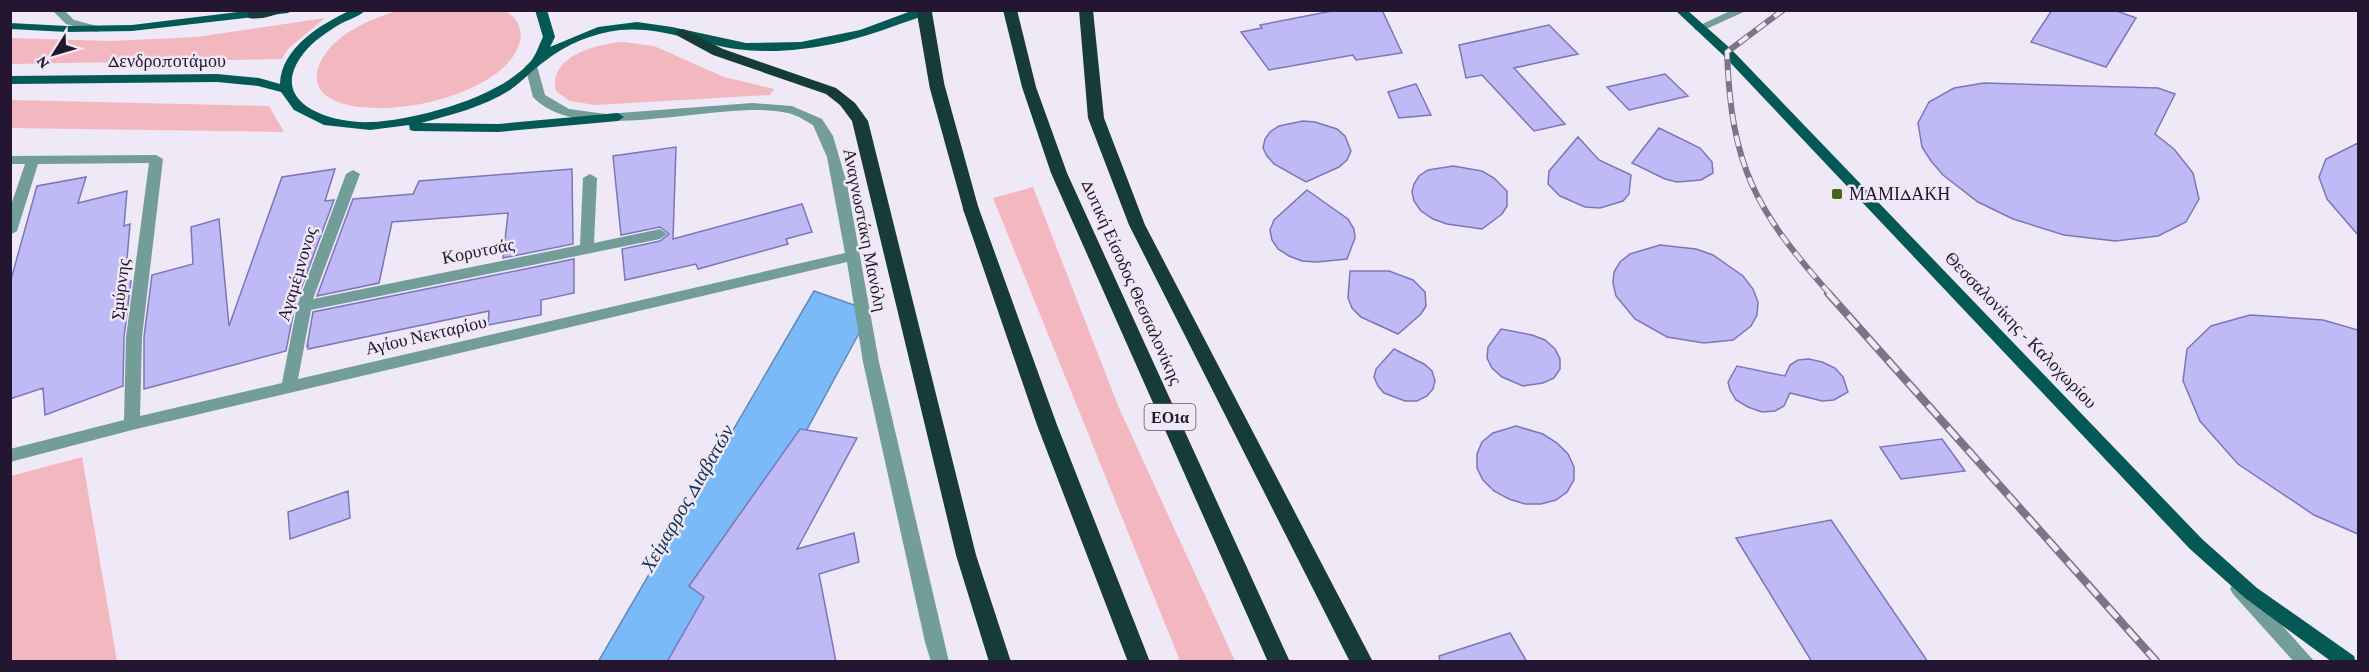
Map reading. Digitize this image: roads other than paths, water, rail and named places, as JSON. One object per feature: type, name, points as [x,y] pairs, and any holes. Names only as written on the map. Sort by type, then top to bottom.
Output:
[{"type":"highway","points":[[254,15],[278,10]]},
{"type":"highway","points":[[925,10],[927,38],[943,118],[971,209],[1047,425],[1140,662]]},
{"type":"highway","name":"Δυτική Είσοδος Θεσσαλονίκης","points":[[1010,10],[1029,87],[1059,173],[1279,662]]},
{"type":"highway","points":[[1086,10],[1096,118],[1137,225],[1362,662]]},
{"type":"highway","points":[[683,33],[718,52],[831,91],[855,112],[863,127],[966,555],[1000,662]]},
{"type":"main road","name":"Δενδροποτάμου","points":[[10,26],[97,29],[163,26],[288,10]]},
{"type":"main road","points":[[339,21],[350,10]]},
{"type":"main road","points":[[361,10],[315,37],[298,54],[287,72],[287,90],[291,99],[298,108],[316,118],[350,126],[390,125],[438,129],[498,128],[618,117]]},
{"type":"main road","points":[[534,63],[547,42],[549,32],[547,22],[540,10]]},
{"type":"main road","points":[[390,125],[432,118],[472,104],[506,87],[534,63],[574,39],[609,28],[647,25],[730,45],[758,47],[807,45],[860,35],[925,10]]},
{"type":"main road","name":"Θεσσαλονίκης - Καλοχωρίου","points":[[1680,10],[1727,52],[2122,467],[2223,569],[2347,662]]},
{"type":"main road","points":[[10,16],[49,28]]},
{"type":"main road","name":"Δενδροποτάμου","points":[[10,80],[217,78],[259,82],[287,90]]},
{"type":"street","points":[[57,10],[70,22],[97,29]]},
{"type":"street","points":[[1700,27],[1743,10]]},
{"type":"street","name":"Αναγνωστάκη Μανόλη","points":[[534,63],[533,89],[549,108],[567,114],[618,117],[760,107],[806,112],[819,122],[827,136],[842,198],[861,315],[940,662]]},
{"type":"street","name":"Σμύρνης","points":[[33,160],[156,159],[134,337],[132,424]]},
{"type":"street","points":[[10,160],[33,160],[10,231]]},
{"type":"street","name":"Αγαμέμνονος","points":[[289,388],[304,306],[320,255],[353,174]]},
{"type":"street","points":[[587,248],[590,178]]},
{"type":"street","name":"Κορυτσάς","points":[[304,306],[660,234]]},
{"type":"street","name":"Αγίου Νεκταρίου","points":[[10,456],[132,424],[852,256]]},
{"type":"street","points":[[2223,569],[2306,662]]},
{"type":"water","points":[[814,291],[871,311],[682,661],[598,662]]},
{"type":"railway","points":[[1783,10],[1727,52],[1734,126],[1752,184],[1766,211],[1783,237],[1830,294]]},
{"type":"railway","points":[[1828,293],[2157,662]]},
{"type":"place","name":"ΜΑΜΙΔΑΚΗ","points":[[1837,194]]},
{"type":"water label","name":"Χείμαρρος Διαβατών","points":[[687,498]]}]
